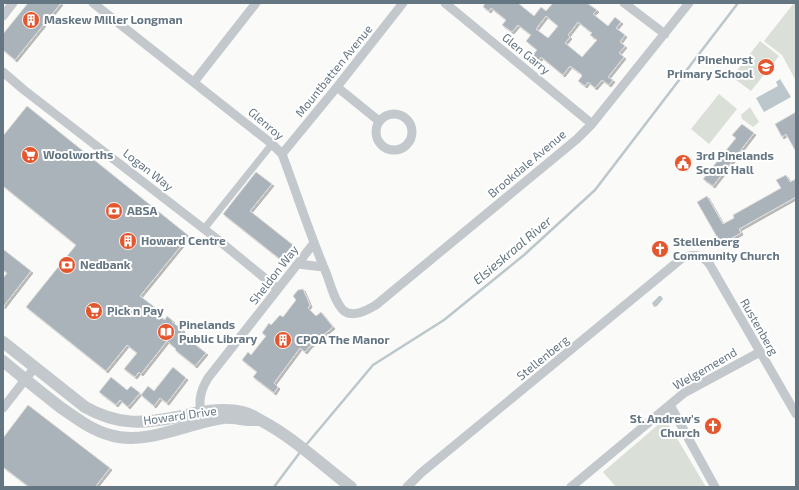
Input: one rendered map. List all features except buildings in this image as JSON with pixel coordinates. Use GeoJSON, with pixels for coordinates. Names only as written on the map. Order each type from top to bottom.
{"type":"FeatureCollection","features":[{"type":"Feature","properties":{"kind":"street"},"geometry":{"type":"LineString","coordinates":[[3,16],[13,3]]}},
{"type":"Feature","properties":{"kind":"street","name":"Glenroy"},"geometry":{"type":"LineString","coordinates":[[93,3],[272,144],[282,154],[314,243],[337,301],[345,311],[354,314]]}},
{"type":"Feature","properties":{"kind":"street"},"geometry":{"type":"LineString","coordinates":[[194,82],[256,3]]}},
{"type":"Feature","properties":{"kind":"street","name":"Mountbatten Avenue"},"geometry":{"type":"LineString","coordinates":[[282,154],[403,3]]}},
{"type":"Feature","properties":{"kind":"street","name":"Glen Garry"},"geometry":{"type":"LineString","coordinates":[[445,3],[592,124]]}},
{"type":"Feature","properties":{"kind":"street"},"geometry":{"type":"LineString","coordinates":[[624,3],[664,34]]}},
{"type":"Feature","properties":{"kind":"street","name":"Brookdale Avenue"},"geometry":{"type":"LineString","coordinates":[[354,314],[365,311],[376,305],[577,139],[592,124],[689,3]]}},
{"type":"Feature","properties":{"kind":"street","name":"Logan Way"},"geometry":{"type":"LineString","coordinates":[[3,72],[24,90],[218,239],[278,289]]}},
{"type":"Feature","properties":{"kind":"street"},"geometry":{"type":"LineString","coordinates":[[337,87],[379,120]]}},
{"type":"Feature","properties":{"kind":"street"},"geometry":{"type":"LineString","coordinates":[[391,113],[405,117],[410,121],[412,128],[412,136],[409,143],[405,147],[399,149],[393,150],[385,148],[380,144],[376,136],[376,127],[379,120],[391,113]]}},
{"type":"Feature","properties":{"kind":"street"},"geometry":{"type":"LineString","coordinates":[[204,229],[272,144]]}},
{"type":"Feature","properties":{"kind":"street","name":"Sheldon Way"},"geometry":{"type":"LineString","coordinates":[[201,418],[199,405],[200,395],[208,378],[314,243]]}},
{"type":"Feature","properties":{"kind":"street","name":"Rustenberg"},"geometry":{"type":"LineString","coordinates":[[698,255],[705,259],[710,265],[796,414]]}},
{"type":"Feature","properties":{"kind":"street","name":"Stellenberg"},"geometry":{"type":"LineString","coordinates":[[407,487],[421,473],[681,259],[688,256],[698,255]]}},
{"type":"Feature","properties":{"kind":"street"},"geometry":{"type":"LineString","coordinates":[[298,264],[323,267]]}},
{"type":"Feature","properties":{"kind":"street","name":"Howard Drive"},"geometry":{"type":"LineString","coordinates":[[3,342],[85,407],[99,415],[114,420],[129,422],[201,418]]}},
{"type":"Feature","properties":{"kind":"street","name":"Welgemeend"},"geometry":{"type":"LineString","coordinates":[[570,487],[684,393],[760,352]]}},
{"type":"Feature","properties":{"kind":"street","name":"Howard Drive"},"geometry":{"type":"LineString","coordinates":[[3,361],[25,380],[87,426],[111,436],[126,438],[145,437],[220,410],[251,414],[279,430],[351,487]]}},
{"type":"Feature","properties":{"kind":"street"},"geometry":{"type":"LineString","coordinates":[[3,408],[35,367]]}},
{"type":"Feature","properties":{"kind":"street"},"geometry":{"type":"LineString","coordinates":[[670,405],[715,487]]}},
{"type":"Feature","properties":{"kind":"shaded area"},"geometry":{"type":"Polygon","coordinates":[[[794,3],[796,3],[796,81],[782,55],[764,41],[794,3]]]}},
{"type":"Feature","properties":{"kind":"shaded area"},"geometry":{"type":"Polygon","coordinates":[[[760,41],[779,56],[751,91],[732,77],[760,41]]]}},
{"type":"Feature","properties":{"kind":"shaded area"},"geometry":{"type":"Polygon","coordinates":[[[780,79],[791,97],[764,112],[756,98],[778,86],[776,82],[780,79]]]}},
{"type":"Feature","properties":{"kind":"shaded area"},"geometry":{"type":"Polygon","coordinates":[[[719,94],[737,109],[709,144],[691,129],[719,94]]]}},
{"type":"Feature","properties":{"kind":"shaded area"},"geometry":{"type":"Polygon","coordinates":[[[750,107],[759,122],[753,127],[742,119],[741,115],[750,107]]]}},
{"type":"Feature","properties":{"kind":"shaded area"},"geometry":{"type":"Polygon","coordinates":[[[659,296],[663,299],[657,306],[654,307],[652,303],[659,296]]]}},
{"type":"Feature","properties":{"kind":"shaded area"},"geometry":{"type":"Polygon","coordinates":[[[659,424],[669,425],[706,487],[616,487],[603,472],[659,424]]]}},
{"type":"Feature","properties":{"kind":"waterway","name":"Elsieskraal River"},"geometry":{"type":"LineString","coordinates":[[306,445],[373,365],[444,320],[524,255],[595,190],[738,3]]}},
{"type":"Feature","properties":{"kind":"waterway","name":"Elsieskraal River"},"geometry":{"type":"LineString","coordinates":[[274,487],[301,451]]}},
{"type":"Feature","properties":{"kind":"place","name":"Maskew Miller Longman"},"geometry":{"type":"Point","coordinates":[31,20]}},
{"type":"Feature","properties":{"kind":"place","name":"Pinehurst Primary School"},"geometry":{"type":"Point","coordinates":[766,67]}},
{"type":"Feature","properties":{"kind":"place","name":"Woolworths"},"geometry":{"type":"Point","coordinates":[30,155]}},
{"type":"Feature","properties":{"kind":"place","name":"3rd Pinelands Scout Hall"},"geometry":{"type":"Point","coordinates":[683,163]}},
{"type":"Feature","properties":{"kind":"place","name":"ABSA"},"geometry":{"type":"Point","coordinates":[114,211]}},
{"type":"Feature","properties":{"kind":"place","name":"Howard Centre"},"geometry":{"type":"Point","coordinates":[128,241]}},
{"type":"Feature","properties":{"kind":"place","name":"Stellenberg Community Church"},"geometry":{"type":"Point","coordinates":[660,249]}},
{"type":"Feature","properties":{"kind":"place","name":"Nedbank"},"geometry":{"type":"Point","coordinates":[67,265]}},
{"type":"Feature","properties":{"kind":"place","name":"Pick n Pay"},"geometry":{"type":"Point","coordinates":[94,311]}},
{"type":"Feature","properties":{"kind":"place","name":"Pinelands Public Library"},"geometry":{"type":"Point","coordinates":[166,332]}},
{"type":"Feature","properties":{"kind":"place","name":"CPOA The Manor"},"geometry":{"type":"Point","coordinates":[283,340]}},
{"type":"Feature","properties":{"kind":"place","name":"St. Andrew's Church"},"geometry":{"type":"Point","coordinates":[713,426]}}]}
